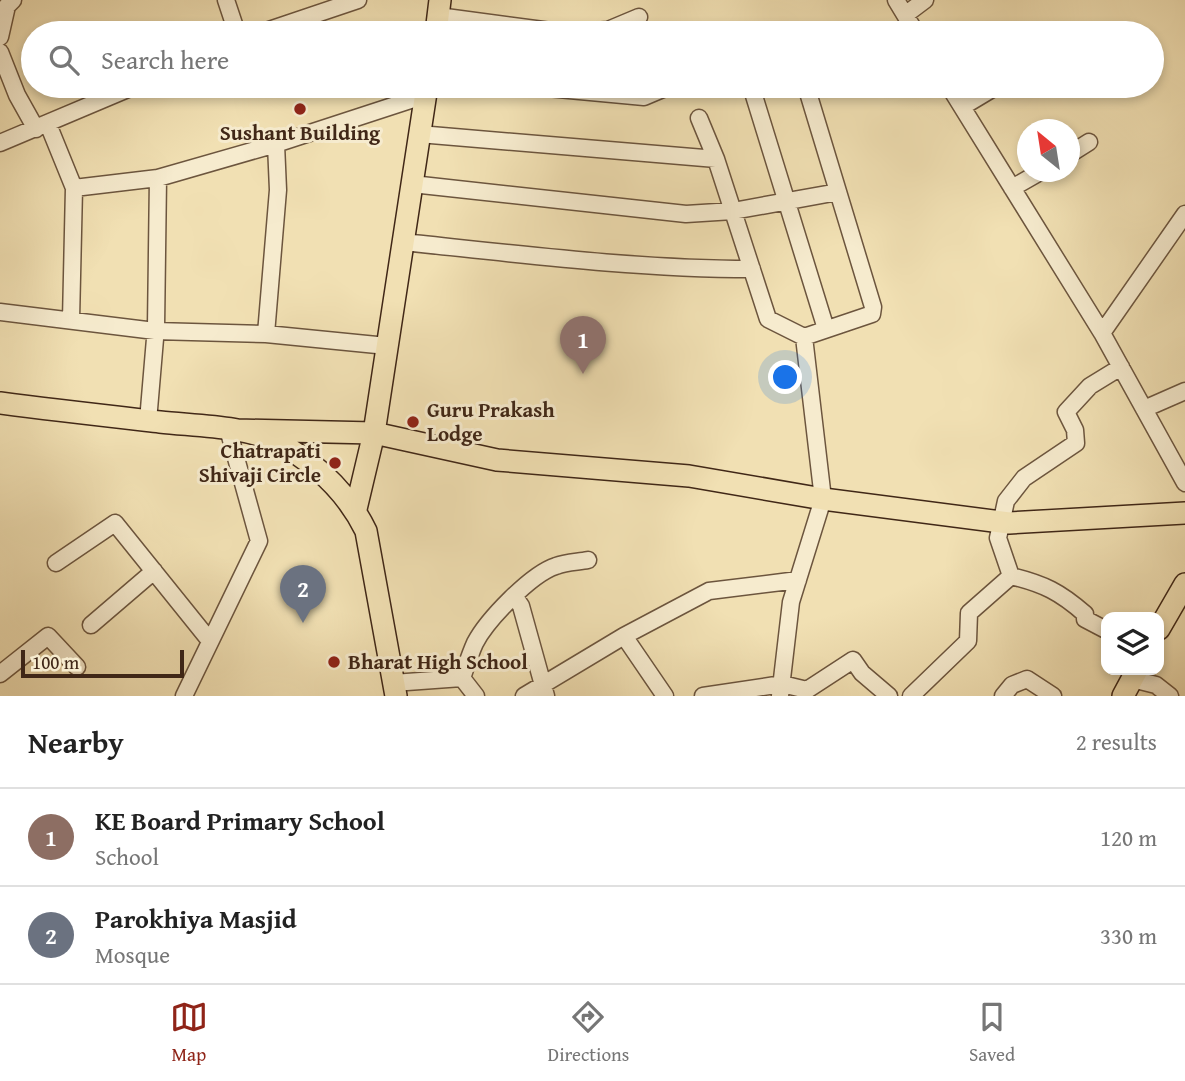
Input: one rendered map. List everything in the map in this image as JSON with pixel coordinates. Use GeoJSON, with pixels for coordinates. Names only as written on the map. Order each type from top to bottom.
{"type":"FeatureCollection","features":[{"type":"Feature","properties":{"kind":"main road"},"geometry":{"type":"LineString","coordinates":[[356,509],[374,433],[425,98]]}},
{"type":"Feature","properties":{"kind":"main road"},"geometry":{"type":"LineString","coordinates":[[0,403],[232,430],[374,433],[497,460],[689,476],[823,499],[1003,522],[1185,513]]}},
{"type":"Feature","properties":{"kind":"main road"},"geometry":{"type":"LineString","coordinates":[[232,430],[275,441],[335,483],[356,509],[366,531],[394,689]]}},
{"type":"Feature","properties":{"kind":"main road"},"geometry":{"type":"LineString","coordinates":[[1164,620],[1185,584]]}},
{"type":"Feature","properties":{"kind":"street"},"geometry":{"type":"LineString","coordinates":[[0,37],[7,6],[13,0]]}},
{"type":"Feature","properties":{"kind":"street"},"geometry":{"type":"LineString","coordinates":[[226,0],[233,21]]}},
{"type":"Feature","properties":{"kind":"street"},"geometry":{"type":"LineString","coordinates":[[296,21],[358,0]]}},
{"type":"Feature","properties":{"kind":"street"},"geometry":{"type":"LineString","coordinates":[[896,0],[909,21]]}},
{"type":"Feature","properties":{"kind":"street"},"geometry":{"type":"LineString","coordinates":[[905,15],[925,0]]}},
{"type":"Feature","properties":{"kind":"street"},"geometry":{"type":"LineString","coordinates":[[438,16],[476,21]]}},
{"type":"Feature","properties":{"kind":"street"},"geometry":{"type":"LineString","coordinates":[[629,21],[639,17]]}},
{"type":"Feature","properties":{"kind":"street"},"geometry":{"type":"LineString","coordinates":[[0,52],[17,95],[42,126],[74,188],[71,320]]}},
{"type":"Feature","properties":{"kind":"street"},"geometry":{"type":"LineString","coordinates":[[0,143],[107,98]]}},
{"type":"Feature","properties":{"kind":"street"},"geometry":{"type":"LineString","coordinates":[[74,188],[158,178],[276,144],[404,98]]}},
{"type":"Feature","properties":{"kind":"street"},"geometry":{"type":"LineString","coordinates":[[755,98],[826,329]]}},
{"type":"Feature","properties":{"kind":"street"},"geometry":{"type":"LineString","coordinates":[[699,118],[716,159],[768,319],[804,337],[872,314],[873,307],[810,98]]}},
{"type":"Feature","properties":{"kind":"street"},"geometry":{"type":"LineString","coordinates":[[956,98],[1102,333],[1185,483]]}},
{"type":"Feature","properties":{"kind":"street"},"geometry":{"type":"LineString","coordinates":[[962,107],[977,98]]}},
{"type":"Feature","properties":{"kind":"street"},"geometry":{"type":"LineString","coordinates":[[419,134],[716,159]]}},
{"type":"Feature","properties":{"kind":"street"},"geometry":{"type":"LineString","coordinates":[[1080,147],[1089,142]]}},
{"type":"Feature","properties":{"kind":"street"},"geometry":{"type":"LineString","coordinates":[[266,334],[278,190],[276,144]]}},
{"type":"Feature","properties":{"kind":"street"},"geometry":{"type":"LineString","coordinates":[[148,421],[155,331],[158,178]]}},
{"type":"Feature","properties":{"kind":"street"},"geometry":{"type":"LineString","coordinates":[[1012,188],[1022,182]]}},
{"type":"Feature","properties":{"kind":"street"},"geometry":{"type":"LineString","coordinates":[[412,184],[686,214],[733,211],[838,192]]}},
{"type":"Feature","properties":{"kind":"street"},"geometry":{"type":"LineString","coordinates":[[1102,333],[1185,214]]}},
{"type":"Feature","properties":{"kind":"street"},"geometry":{"type":"LineString","coordinates":[[403,242],[618,264],[691,269],[752,269]]}},
{"type":"Feature","properties":{"kind":"street"},"geometry":{"type":"LineString","coordinates":[[0,312],[155,331],[266,334],[387,346]]}},
{"type":"Feature","properties":{"kind":"street"},"geometry":{"type":"LineString","coordinates":[[781,690],[791,602],[823,499],[804,337]]}},
{"type":"Feature","properties":{"kind":"street"},"geometry":{"type":"LineString","coordinates":[[1011,576],[998,538],[1006,501],[1024,478],[1076,443],[1075,430],[1066,412],[1090,386],[1121,367]]}},
{"type":"Feature","properties":{"kind":"street"},"geometry":{"type":"LineString","coordinates":[[1144,409],[1185,391]]}},
{"type":"Feature","properties":{"kind":"street"},"geometry":{"type":"LineString","coordinates":[[184,696],[260,541],[232,430]]}},
{"type":"Feature","properties":{"kind":"street"},"geometry":{"type":"LineString","coordinates":[[56,563],[115,523],[210,641]]}},
{"type":"Feature","properties":{"kind":"street"},"geometry":{"type":"LineString","coordinates":[[462,678],[476,641],[505,603],[554,566],[588,561]]}},
{"type":"Feature","properties":{"kind":"street"},"geometry":{"type":"LineString","coordinates":[[91,625],[154,571]]}},
{"type":"Feature","properties":{"kind":"street"},"geometry":{"type":"LineString","coordinates":[[1011,576],[1032,581],[1063,594],[1085,614],[1085,619],[1101,627]]}},
{"type":"Feature","properties":{"kind":"street"},"geometry":{"type":"LineString","coordinates":[[911,696],[968,640],[969,613],[1011,576]]}},
{"type":"Feature","properties":{"kind":"street"},"geometry":{"type":"LineString","coordinates":[[524,696],[544,690],[624,636],[709,592],[798,580]]}},
{"type":"Feature","properties":{"kind":"street"},"geometry":{"type":"LineString","coordinates":[[515,597],[521,606],[544,690]]}},
{"type":"Feature","properties":{"kind":"street"},"geometry":{"type":"LineString","coordinates":[[0,674],[48,636],[77,667]]}},
{"type":"Feature","properties":{"kind":"street"},"geometry":{"type":"LineString","coordinates":[[624,636],[665,696]]}},
{"type":"Feature","properties":{"kind":"street"},"geometry":{"type":"LineString","coordinates":[[703,696],[807,690],[853,660],[862,673],[889,696]]}},
{"type":"Feature","properties":{"kind":"street"},"geometry":{"type":"LineString","coordinates":[[394,689],[462,678]]}},
{"type":"Feature","properties":{"kind":"street"},"geometry":{"type":"LineString","coordinates":[[462,678],[476,696]]}},
{"type":"Feature","properties":{"kind":"street"},"geometry":{"type":"LineString","coordinates":[[1003,696],[1012,685],[1027,679],[1053,696]]}},
{"type":"Feature","properties":{"kind":"street"},"geometry":{"type":"LineString","coordinates":[[1131,682],[1156,685],[1170,696]]}},
{"type":"Feature","properties":{"kind":"place","name":"Sushant Building"},"geometry":{"type":"Point","coordinates":[300,109]}},
{"type":"Feature","properties":{"kind":"place","name":"KE Board Primary School"},"geometry":{"type":"Point","coordinates":[583,374]}},
{"type":"Feature","properties":{"kind":"place","name":"Guru Prakash Lodge"},"geometry":{"type":"Point","coordinates":[413,422]}},
{"type":"Feature","properties":{"kind":"place","name":"Chatrapati Shivaji Circle"},"geometry":{"type":"Point","coordinates":[335,463]}},
{"type":"Feature","properties":{"kind":"place","name":"Parokhiya Masjid"},"geometry":{"type":"Point","coordinates":[303,623]}},
{"type":"Feature","properties":{"kind":"place","name":"Bharat High School"},"geometry":{"type":"Point","coordinates":[334,662]}}]}
